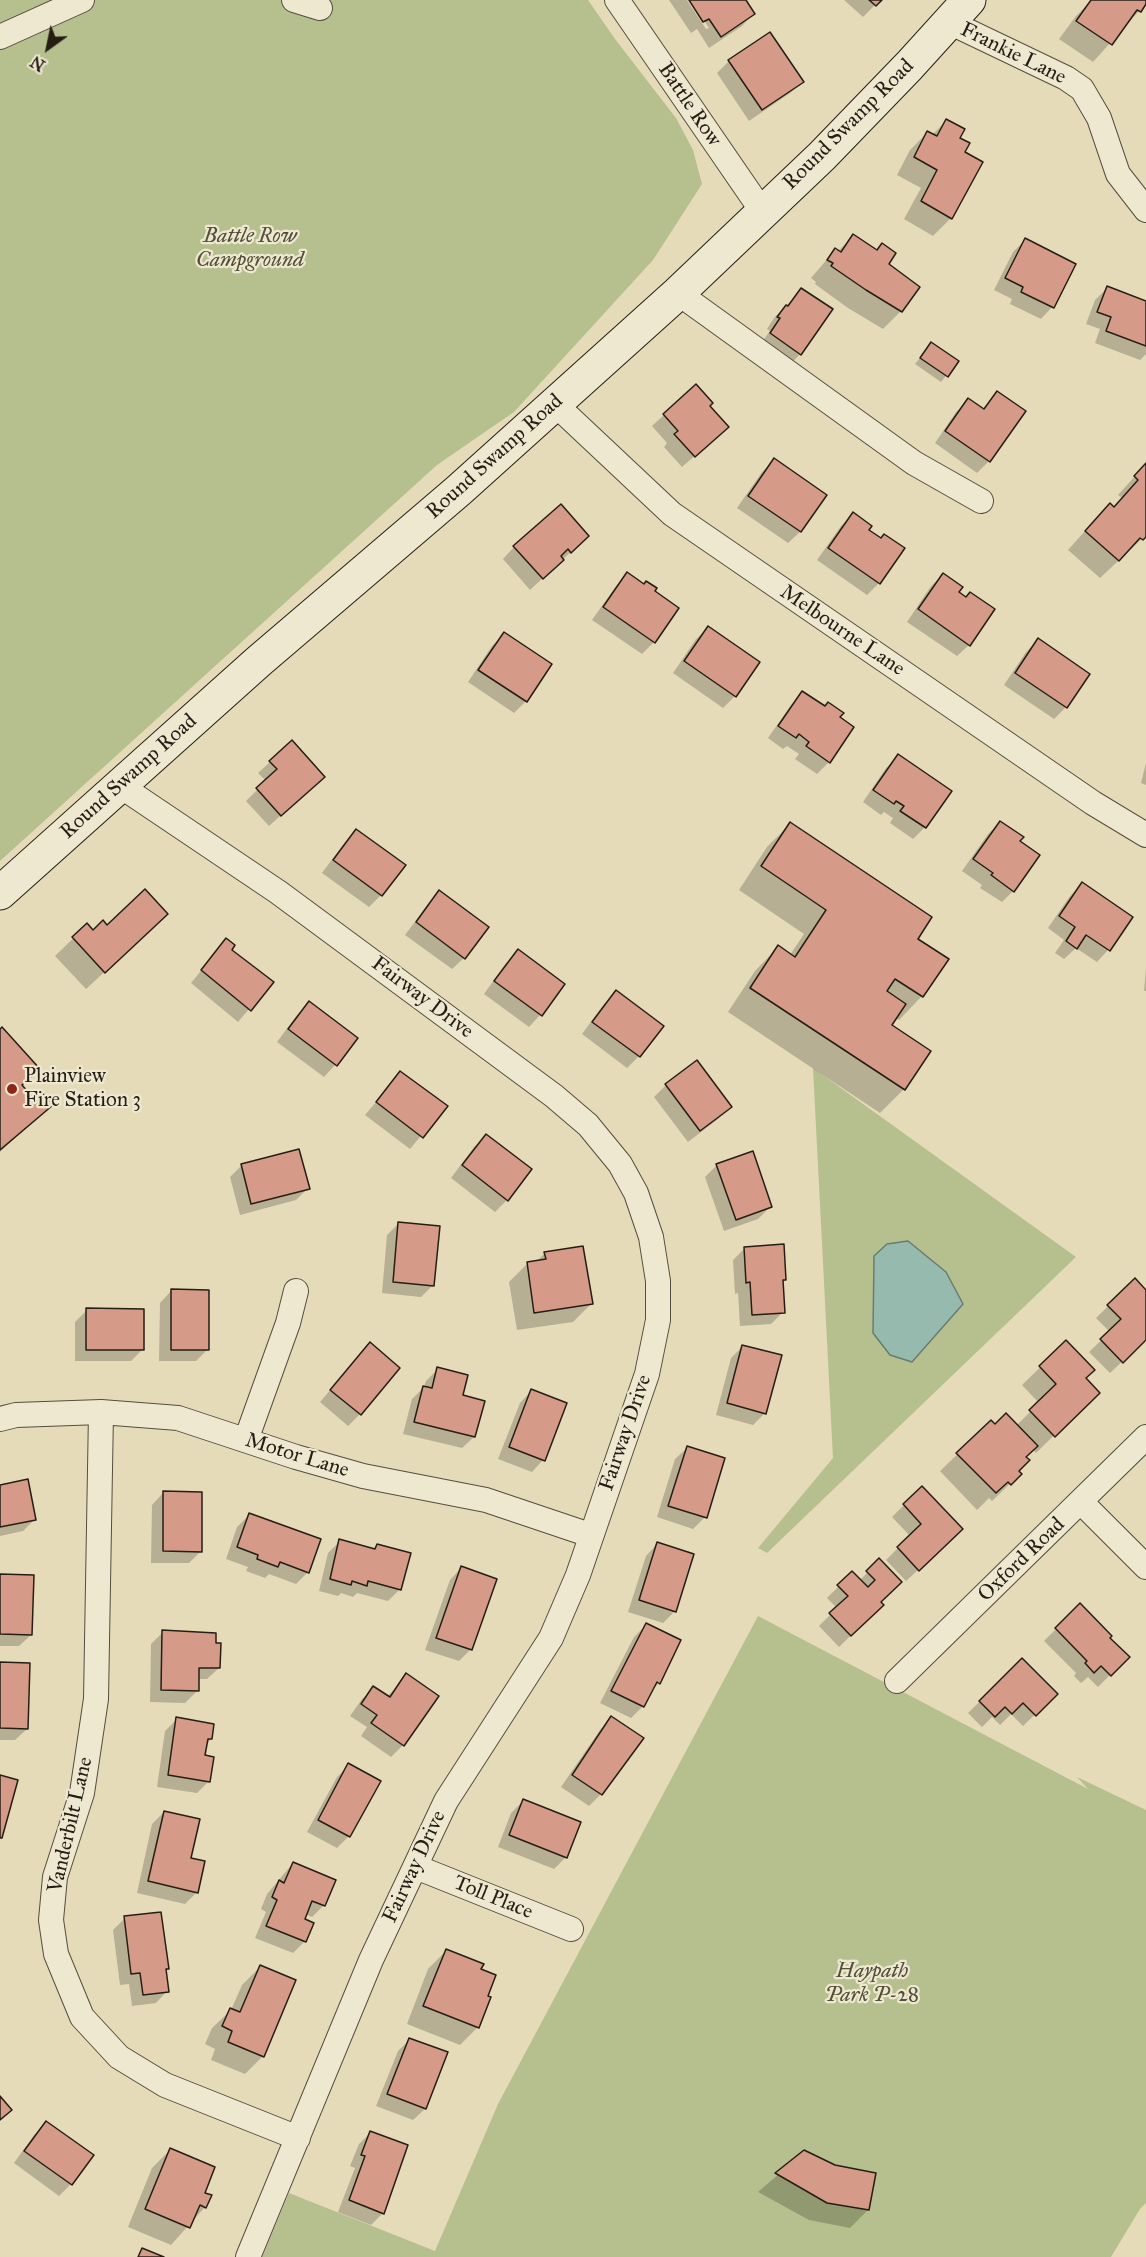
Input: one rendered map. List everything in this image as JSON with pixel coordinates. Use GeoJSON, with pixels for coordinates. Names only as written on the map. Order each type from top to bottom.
{"type":"FeatureCollection","features":[{"type":"Feature","properties":{"kind":"main road","name":"Round Swamp Road"},"geometry":{"type":"LineString","coordinates":[[0,893],[259,661],[458,491],[678,293],[822,156],[959,11]]}},
{"type":"Feature","properties":{"kind":"street"},"geometry":{"type":"LineString","coordinates":[[0,37],[82,0]]}},
{"type":"Feature","properties":{"kind":"street"},"geometry":{"type":"LineString","coordinates":[[294,0],[320,8]]}},
{"type":"Feature","properties":{"kind":"street","name":"Battle Row"},"geometry":{"type":"LineString","coordinates":[[617,0],[762,211]]}},
{"type":"Feature","properties":{"kind":"street","name":"Frankie Lane"},"geometry":{"type":"LineString","coordinates":[[959,11],[1082,89],[1099,118],[1118,174],[1146,210]]}},
{"type":"Feature","properties":{"kind":"street"},"geometry":{"type":"LineString","coordinates":[[678,293],[914,463],[981,501]]}},
{"type":"Feature","properties":{"kind":"street","name":"Melbourne Lane"},"geometry":{"type":"LineString","coordinates":[[555,404],[672,514],[1094,803],[1146,835]]}},
{"type":"Feature","properties":{"kind":"street","name":"Fairway Drive"},"geometry":{"type":"LineString","coordinates":[[119,786],[278,892],[555,1096],[588,1125],[620,1164],[636,1193],[651,1237],[658,1281],[658,1320],[647,1374],[578,1575],[551,1638],[446,1801],[371,1960],[248,2257]]}},
{"type":"Feature","properties":{"kind":"street"},"geometry":{"type":"LineString","coordinates":[[246,1440],[288,1323],[296,1291]]}},
{"type":"Feature","properties":{"kind":"street","name":"Motor Lane"},"geometry":{"type":"LineString","coordinates":[[0,1419],[16,1415],[101,1412],[178,1418],[296,1457],[363,1476],[486,1500],[590,1535]]}},
{"type":"Feature","properties":{"kind":"street","name":"Vanderbilt Lane"},"geometry":{"type":"LineString","coordinates":[[101,1412],[96,1699],[82,1793],[56,1877],[51,1920],[56,1953],[82,2017],[119,2057],[165,2085],[298,2139]]}},
{"type":"Feature","properties":{"kind":"street","name":"Oxford Road"},"geometry":{"type":"LineString","coordinates":[[897,1681],[1146,1437]]}},
{"type":"Feature","properties":{"kind":"street"},"geometry":{"type":"LineString","coordinates":[[1082,1502],[1146,1567]]}},
{"type":"Feature","properties":{"kind":"street","name":"Toll Place"},"geometry":{"type":"LineString","coordinates":[[416,1867],[571,1929]]}},
{"type":"Feature","properties":{"kind":"green space","name":"Battle Row Campground"},"geometry":{"type":"Polygon","coordinates":[[[0,0],[588,0],[676,118],[693,150],[702,184],[653,260],[514,412],[437,465],[0,861],[0,0]]]}},
{"type":"Feature","properties":{"kind":"green space"},"geometry":{"type":"Polygon","coordinates":[[[813,1068],[1076,1257],[767,1553],[758,1548],[833,1458],[813,1068]]]}},
{"type":"Feature","properties":{"kind":"green space","name":"Haypath Park P-28"},"geometry":{"type":"Polygon","coordinates":[[[758,1616],[1088,1789],[1077,1777],[1146,1810],[1146,2203],[1111,2257],[262,2257],[289,2193],[435,2251],[498,2104],[758,1616]]]}},
{"type":"Feature","properties":{"kind":"water"},"geometry":{"type":"Polygon","coordinates":[[[908,1241],[946,1272],[963,1304],[912,1362],[890,1355],[873,1333],[874,1256],[887,1244],[908,1241]]]}},
{"type":"Feature","properties":{"kind":"building"},"geometry":{"type":"Polygon","coordinates":[[[689,0],[746,0],[755,14],[721,37],[709,19],[703,22],[689,0]]]}},
{"type":"Feature","properties":{"kind":"building"},"geometry":{"type":"Polygon","coordinates":[[[869,0],[882,0],[876,6],[869,0]]]}},
{"type":"Feature","properties":{"kind":"building"},"geometry":{"type":"Polygon","coordinates":[[[1091,0],[1146,0],[1146,4],[1141,12],[1137,10],[1112,45],[1076,21],[1091,0]]]}},
{"type":"Feature","properties":{"kind":"building"},"geometry":{"type":"Polygon","coordinates":[[[770,32],[804,82],[762,110],[728,60],[770,32]]]}},
{"type":"Feature","properties":{"kind":"building"},"geometry":{"type":"Polygon","coordinates":[[[946,119],[965,129],[960,138],[970,143],[965,152],[983,162],[952,219],[921,201],[937,170],[914,157],[927,131],[937,136],[946,119]]]}},
{"type":"Feature","properties":{"kind":"building"},"geometry":{"type":"Polygon","coordinates":[[[853,234],[877,250],[882,243],[896,253],[889,264],[920,287],[902,312],[831,266],[833,263],[827,260],[835,248],[841,252],[853,234]]]}},
{"type":"Feature","properties":{"kind":"building"},"geometry":{"type":"Polygon","coordinates":[[[1025,238],[1076,264],[1054,308],[1021,292],[1023,287],[1005,278],[1025,238]]]}},
{"type":"Feature","properties":{"kind":"building"},"geometry":{"type":"Polygon","coordinates":[[[1107,286],[1146,301],[1146,346],[1106,331],[1111,317],[1097,312],[1107,286]]]}},
{"type":"Feature","properties":{"kind":"building"},"geometry":{"type":"Polygon","coordinates":[[[801,288],[833,309],[801,355],[770,333],[780,318],[777,317],[801,288]]]}},
{"type":"Feature","properties":{"kind":"building"},"geometry":{"type":"Polygon","coordinates":[[[931,342],[959,361],[948,377],[920,358],[931,342]]]}},
{"type":"Feature","properties":{"kind":"building"},"geometry":{"type":"Polygon","coordinates":[[[696,384],[713,403],[710,406],[729,427],[695,457],[674,434],[678,431],[663,414],[696,384]]]}},
{"type":"Feature","properties":{"kind":"building"},"geometry":{"type":"Polygon","coordinates":[[[997,391],[1026,411],[990,462],[945,431],[968,398],[984,409],[997,391]]]}},
{"type":"Feature","properties":{"kind":"building"},"geometry":{"type":"Polygon","coordinates":[[[774,458],[827,495],[801,532],[748,496],[774,458]]]}},
{"type":"Feature","properties":{"kind":"building"},"geometry":{"type":"Polygon","coordinates":[[[1146,463],[1146,537],[1143,540],[1140,538],[1119,561],[1085,531],[1110,503],[1114,507],[1138,480],[1134,476],[1146,463]]]}},
{"type":"Feature","properties":{"kind":"building"},"geometry":{"type":"Polygon","coordinates":[[[561,504],[589,536],[571,553],[568,549],[561,556],[564,560],[543,579],[513,546],[561,504]]]}},
{"type":"Feature","properties":{"kind":"building"},"geometry":{"type":"Polygon","coordinates":[[[853,512],[872,526],[869,530],[881,538],[884,534],[905,548],[880,584],[828,548],[853,512]]]}},
{"type":"Feature","properties":{"kind":"building"},"geometry":{"type":"Polygon","coordinates":[[[627,572],[644,584],[646,581],[657,588],[655,591],[679,608],[655,643],[603,607],[627,572]]]}},
{"type":"Feature","properties":{"kind":"building"},"geometry":{"type":"Polygon","coordinates":[[[943,573],[963,587],[959,592],[966,597],[970,592],[995,609],[970,646],[918,609],[943,573]]]}},
{"type":"Feature","properties":{"kind":"building"},"geometry":{"type":"Polygon","coordinates":[[[708,626],[760,662],[736,697],[684,661],[708,626]]]}},
{"type":"Feature","properties":{"kind":"building"},"geometry":{"type":"Polygon","coordinates":[[[504,632],[552,664],[527,702],[478,670],[504,632]]]}},
{"type":"Feature","properties":{"kind":"building"},"geometry":{"type":"Polygon","coordinates":[[[1038,638],[1090,674],[1067,708],[1015,673],[1038,638]]]}},
{"type":"Feature","properties":{"kind":"building"},"geometry":{"type":"Polygon","coordinates":[[[802,691],[825,706],[828,702],[844,713],[840,717],[854,727],[830,763],[806,746],[809,742],[799,734],[796,738],[778,726],[802,691]]]}},
{"type":"Feature","properties":{"kind":"building"},"geometry":{"type":"Polygon","coordinates":[[[292,740],[325,777],[281,816],[256,788],[277,769],[269,761],[292,740]]]}},
{"type":"Feature","properties":{"kind":"building"},"geometry":{"type":"Polygon","coordinates":[[[898,754],[952,791],[926,828],[900,811],[904,806],[896,801],[894,804],[873,790],[898,754]]]}},
{"type":"Feature","properties":{"kind":"building"},"geometry":{"type":"Polygon","coordinates":[[[1000,821],[1024,837],[1020,841],[1040,855],[1014,892],[973,859],[1000,821]]]}},
{"type":"Feature","properties":{"kind":"building"},"geometry":{"type":"Polygon","coordinates":[[[790,822],[932,917],[918,939],[949,959],[923,997],[895,979],[887,991],[906,1004],[892,1025],[931,1051],[905,1090],[750,988],[778,945],[795,957],[826,910],[761,866],[790,822]]]}},
{"type":"Feature","properties":{"kind":"building"},"geometry":{"type":"Polygon","coordinates":[[[356,829],[406,865],[382,896],[333,860],[356,829]]]}},
{"type":"Feature","properties":{"kind":"building"},"geometry":{"type":"Polygon","coordinates":[[[1082,882],[1133,917],[1110,951],[1086,935],[1077,949],[1066,941],[1075,927],[1059,916],[1082,882]]]}},
{"type":"Feature","properties":{"kind":"building"},"geometry":{"type":"Polygon","coordinates":[[[145,889],[168,914],[105,973],[72,937],[87,923],[93,930],[103,920],[107,925],[145,889]]]}},
{"type":"Feature","properties":{"kind":"building"},"geometry":{"type":"Polygon","coordinates":[[[439,890],[489,927],[465,959],[416,922],[439,890]]]}},
{"type":"Feature","properties":{"kind":"building"},"geometry":{"type":"Polygon","coordinates":[[[226,938],[235,945],[232,950],[274,982],[251,1011],[201,970],[226,938]]]}},
{"type":"Feature","properties":{"kind":"building"},"geometry":{"type":"Polygon","coordinates":[[[518,949],[565,984],[542,1016],[494,981],[518,949]]]}},
{"type":"Feature","properties":{"kind":"building"},"geometry":{"type":"Polygon","coordinates":[[[616,990],[664,1026],[640,1057],[592,1022],[616,990]]]}},
{"type":"Feature","properties":{"kind":"building"},"geometry":{"type":"Polygon","coordinates":[[[309,1001],[358,1038],[337,1066],[288,1029],[309,1001]]]}},
{"type":"Feature","properties":{"kind":"building","name":"Plainview Fire Station 3"},"geometry":{"type":"Polygon","coordinates":[[[2,1027],[40,1069],[22,1085],[34,1099],[41,1092],[53,1105],[0,1150],[0,1029],[2,1027]]]}},
{"type":"Feature","properties":{"kind":"building"},"geometry":{"type":"Polygon","coordinates":[[[697,1060],[732,1107],[700,1131],[665,1084],[697,1060]]]}},
{"type":"Feature","properties":{"kind":"building"},"geometry":{"type":"Polygon","coordinates":[[[400,1071],[448,1106],[423,1138],[376,1102],[400,1071]]]}},
{"type":"Feature","properties":{"kind":"building"},"geometry":{"type":"Polygon","coordinates":[[[486,1134],[532,1169],[508,1201],[462,1165],[486,1134]]]}},
{"type":"Feature","properties":{"kind":"building"},"geometry":{"type":"Polygon","coordinates":[[[299,1149],[310,1189],[251,1204],[241,1164],[299,1149]]]}},
{"type":"Feature","properties":{"kind":"building"},"geometry":{"type":"Polygon","coordinates":[[[753,1151],[772,1207],[736,1220],[716,1164],[753,1151]]]}},
{"type":"Feature","properties":{"kind":"building"},"geometry":{"type":"Polygon","coordinates":[[[398,1222],[440,1226],[434,1286],[393,1282],[398,1222]]]}},
{"type":"Feature","properties":{"kind":"building"},"geometry":{"type":"Polygon","coordinates":[[[784,1244],[785,1313],[752,1315],[750,1282],[746,1283],[744,1247],[784,1244]]]}},
{"type":"Feature","properties":{"kind":"building"},"geometry":{"type":"Polygon","coordinates":[[[583,1246],[593,1304],[534,1313],[527,1262],[546,1259],[544,1252],[583,1246]]]}},
{"type":"Feature","properties":{"kind":"building"},"geometry":{"type":"Polygon","coordinates":[[[1135,1278],[1146,1290],[1146,1340],[1123,1363],[1100,1339],[1121,1319],[1107,1305],[1135,1278]]]}},
{"type":"Feature","properties":{"kind":"building"},"geometry":{"type":"Polygon","coordinates":[[[171,1289],[209,1290],[209,1350],[171,1350],[171,1289]]]}},
{"type":"Feature","properties":{"kind":"building"},"geometry":{"type":"Polygon","coordinates":[[[86,1308],[144,1309],[144,1350],[86,1350],[86,1308]]]}},
{"type":"Feature","properties":{"kind":"building"},"geometry":{"type":"Polygon","coordinates":[[[1066,1340],[1095,1370],[1086,1378],[1100,1393],[1055,1437],[1029,1410],[1056,1384],[1039,1366],[1066,1340]]]}},
{"type":"Feature","properties":{"kind":"building"},"geometry":{"type":"Polygon","coordinates":[[[370,1342],[400,1368],[361,1415],[330,1390],[370,1342]]]}},
{"type":"Feature","properties":{"kind":"building"},"geometry":{"type":"Polygon","coordinates":[[[742,1345],[782,1355],[766,1414],[727,1403],[742,1345]]]}},
{"type":"Feature","properties":{"kind":"building"},"geometry":{"type":"Polygon","coordinates":[[[437,1367],[468,1375],[463,1395],[485,1401],[475,1437],[414,1422],[423,1386],[432,1388],[437,1367]]]}},
{"type":"Feature","properties":{"kind":"building"},"geometry":{"type":"Polygon","coordinates":[[[531,1389],[567,1403],[545,1461],[509,1447],[531,1389]]]}},
{"type":"Feature","properties":{"kind":"building"},"geometry":{"type":"Polygon","coordinates":[[[1006,1413],[1038,1446],[1026,1457],[1030,1460],[1019,1471],[1022,1474],[1011,1485],[1008,1482],[996,1493],[956,1453],[991,1420],[995,1424],[1006,1413]]]}},
{"type":"Feature","properties":{"kind":"building"},"geometry":{"type":"Polygon","coordinates":[[[687,1446],[725,1458],[707,1518],[668,1506],[687,1446]]]}},
{"type":"Feature","properties":{"kind":"building"},"geometry":{"type":"Polygon","coordinates":[[[28,1479],[36,1520],[0,1527],[0,1485],[28,1479]]]}},
{"type":"Feature","properties":{"kind":"building"},"geometry":{"type":"Polygon","coordinates":[[[922,1486],[963,1529],[919,1571],[897,1547],[921,1524],[903,1504],[922,1486]]]}},
{"type":"Feature","properties":{"kind":"building"},"geometry":{"type":"Polygon","coordinates":[[[163,1491],[202,1492],[202,1552],[163,1551],[163,1491]]]}},
{"type":"Feature","properties":{"kind":"building"},"geometry":{"type":"Polygon","coordinates":[[[249,1513],[321,1539],[309,1573],[280,1562],[278,1567],[257,1559],[258,1555],[237,1547],[249,1513]]]}},
{"type":"Feature","properties":{"kind":"building"},"geometry":{"type":"Polygon","coordinates":[[[339,1539],[375,1549],[377,1544],[411,1553],[401,1590],[368,1581],[367,1586],[352,1581],[351,1585],[330,1579],[339,1539]]]}},
{"type":"Feature","properties":{"kind":"building"},"geometry":{"type":"Polygon","coordinates":[[[657,1542],[694,1554],[676,1612],[639,1600],[657,1542]]]}},
{"type":"Feature","properties":{"kind":"building"},"geometry":{"type":"Polygon","coordinates":[[[879,1558],[902,1582],[881,1602],[884,1605],[851,1636],[829,1613],[848,1596],[837,1585],[852,1571],[868,1587],[875,1580],[866,1571],[879,1558]]]}},
{"type":"Feature","properties":{"kind":"building"},"geometry":{"type":"Polygon","coordinates":[[[461,1566],[497,1579],[472,1650],[436,1638],[461,1566]]]}},
{"type":"Feature","properties":{"kind":"building"},"geometry":{"type":"Polygon","coordinates":[[[0,1574],[34,1575],[32,1635],[0,1634],[0,1574]]]}},
{"type":"Feature","properties":{"kind":"building"},"geometry":{"type":"Polygon","coordinates":[[[1080,1603],[1130,1657],[1111,1676],[1101,1666],[1094,1673],[1085,1663],[1087,1661],[1055,1628],[1080,1603]]]}},
{"type":"Feature","properties":{"kind":"building"},"geometry":{"type":"Polygon","coordinates":[[[646,1623],[681,1640],[660,1684],[657,1682],[644,1707],[611,1691],[646,1623]]]}},
{"type":"Feature","properties":{"kind":"building"},"geometry":{"type":"Polygon","coordinates":[[[162,1630],[216,1633],[216,1643],[221,1643],[220,1668],[199,1668],[199,1691],[161,1690],[162,1630]]]}},
{"type":"Feature","properties":{"kind":"building"},"geometry":{"type":"Polygon","coordinates":[[[1022,1658],[1058,1694],[1036,1716],[1023,1703],[1012,1714],[1005,1707],[995,1717],[979,1701],[1022,1658]]]}},
{"type":"Feature","properties":{"kind":"building"},"geometry":{"type":"Polygon","coordinates":[[[0,1662],[30,1663],[28,1729],[0,1728],[0,1662]]]}},
{"type":"Feature","properties":{"kind":"building"},"geometry":{"type":"Polygon","coordinates":[[[406,1673],[439,1696],[404,1746],[371,1723],[377,1715],[361,1704],[373,1686],[390,1697],[406,1673]]]}},
{"type":"Feature","properties":{"kind":"building"},"geometry":{"type":"Polygon","coordinates":[[[611,1716],[644,1738],[602,1795],[572,1775],[611,1716]]]}},
{"type":"Feature","properties":{"kind":"building"},"geometry":{"type":"Polygon","coordinates":[[[176,1717],[214,1724],[212,1739],[208,1739],[205,1755],[214,1757],[210,1782],[168,1775],[176,1717]]]}},
{"type":"Feature","properties":{"kind":"building"},"geometry":{"type":"Polygon","coordinates":[[[348,1763],[381,1781],[350,1837],[318,1820],[348,1763]]]}},
{"type":"Feature","properties":{"kind":"building"},"geometry":{"type":"Polygon","coordinates":[[[0,1775],[18,1780],[2,1838],[0,1838],[0,1775]]]}},
{"type":"Feature","properties":{"kind":"building"},"geometry":{"type":"Polygon","coordinates":[[[523,1799],[581,1822],[567,1858],[509,1835],[523,1799]]]}},
{"type":"Feature","properties":{"kind":"building"},"geometry":{"type":"Polygon","coordinates":[[[164,1811],[200,1819],[191,1858],[205,1861],[198,1893],[148,1881],[164,1811]]]}},
{"type":"Feature","properties":{"kind":"building"},"geometry":{"type":"Polygon","coordinates":[[[293,1862],[336,1880],[325,1906],[312,1901],[305,1919],[314,1923],[306,1942],[266,1926],[277,1900],[272,1897],[279,1880],[284,1883],[293,1862]]]}},
{"type":"Feature","properties":{"kind":"building"},"geometry":{"type":"Polygon","coordinates":[[[161,1912],[169,1969],[166,1969],[169,1992],[143,1995],[140,1973],[131,1974],[124,1916],[161,1912]]]}},
{"type":"Feature","properties":{"kind":"building"},"geometry":{"type":"Polygon","coordinates":[[[446,1949],[484,1964],[481,1969],[496,1975],[488,1996],[491,1997],[479,2028],[423,2006],[446,1949]]]}},
{"type":"Feature","properties":{"kind":"building"},"geometry":{"type":"Polygon","coordinates":[[[260,1965],[296,1980],[264,2057],[228,2042],[232,2031],[222,2026],[230,2008],[240,2012],[260,1965]]]}},
{"type":"Feature","properties":{"kind":"building"},"geometry":{"type":"Polygon","coordinates":[[[409,2038],[448,2052],[426,2109],[387,2094],[409,2038]]]}},
{"type":"Feature","properties":{"kind":"building"},"geometry":{"type":"Polygon","coordinates":[[[0,2096],[12,2110],[0,2120],[0,2096]]]}},
{"type":"Feature","properties":{"kind":"building"},"geometry":{"type":"Polygon","coordinates":[[[46,2121],[94,2155],[72,2185],[24,2151],[46,2121]]]}},
{"type":"Feature","properties":{"kind":"building"},"geometry":{"type":"Polygon","coordinates":[[[370,2131],[408,2145],[384,2214],[349,2200],[365,2156],[361,2155],[370,2131]]]}},
{"type":"Feature","properties":{"kind":"building"},"geometry":{"type":"Polygon","coordinates":[[[170,2148],[215,2167],[205,2193],[212,2195],[206,2208],[200,2205],[190,2228],[145,2209],[170,2148]]]}},
{"type":"Feature","properties":{"kind":"building"},"geometry":{"type":"Polygon","coordinates":[[[804,2150],[835,2165],[876,2173],[869,2210],[827,2203],[775,2173],[804,2150]]]}},
{"type":"Feature","properties":{"kind":"building"},"geometry":{"type":"Polygon","coordinates":[[[142,2248],[164,2257],[138,2257],[142,2248]]]}},
{"type":"Feature","properties":{"kind":"place","name":"Plainview Fire Station 3"},"geometry":{"type":"Point","coordinates":[12,1089]}}]}
